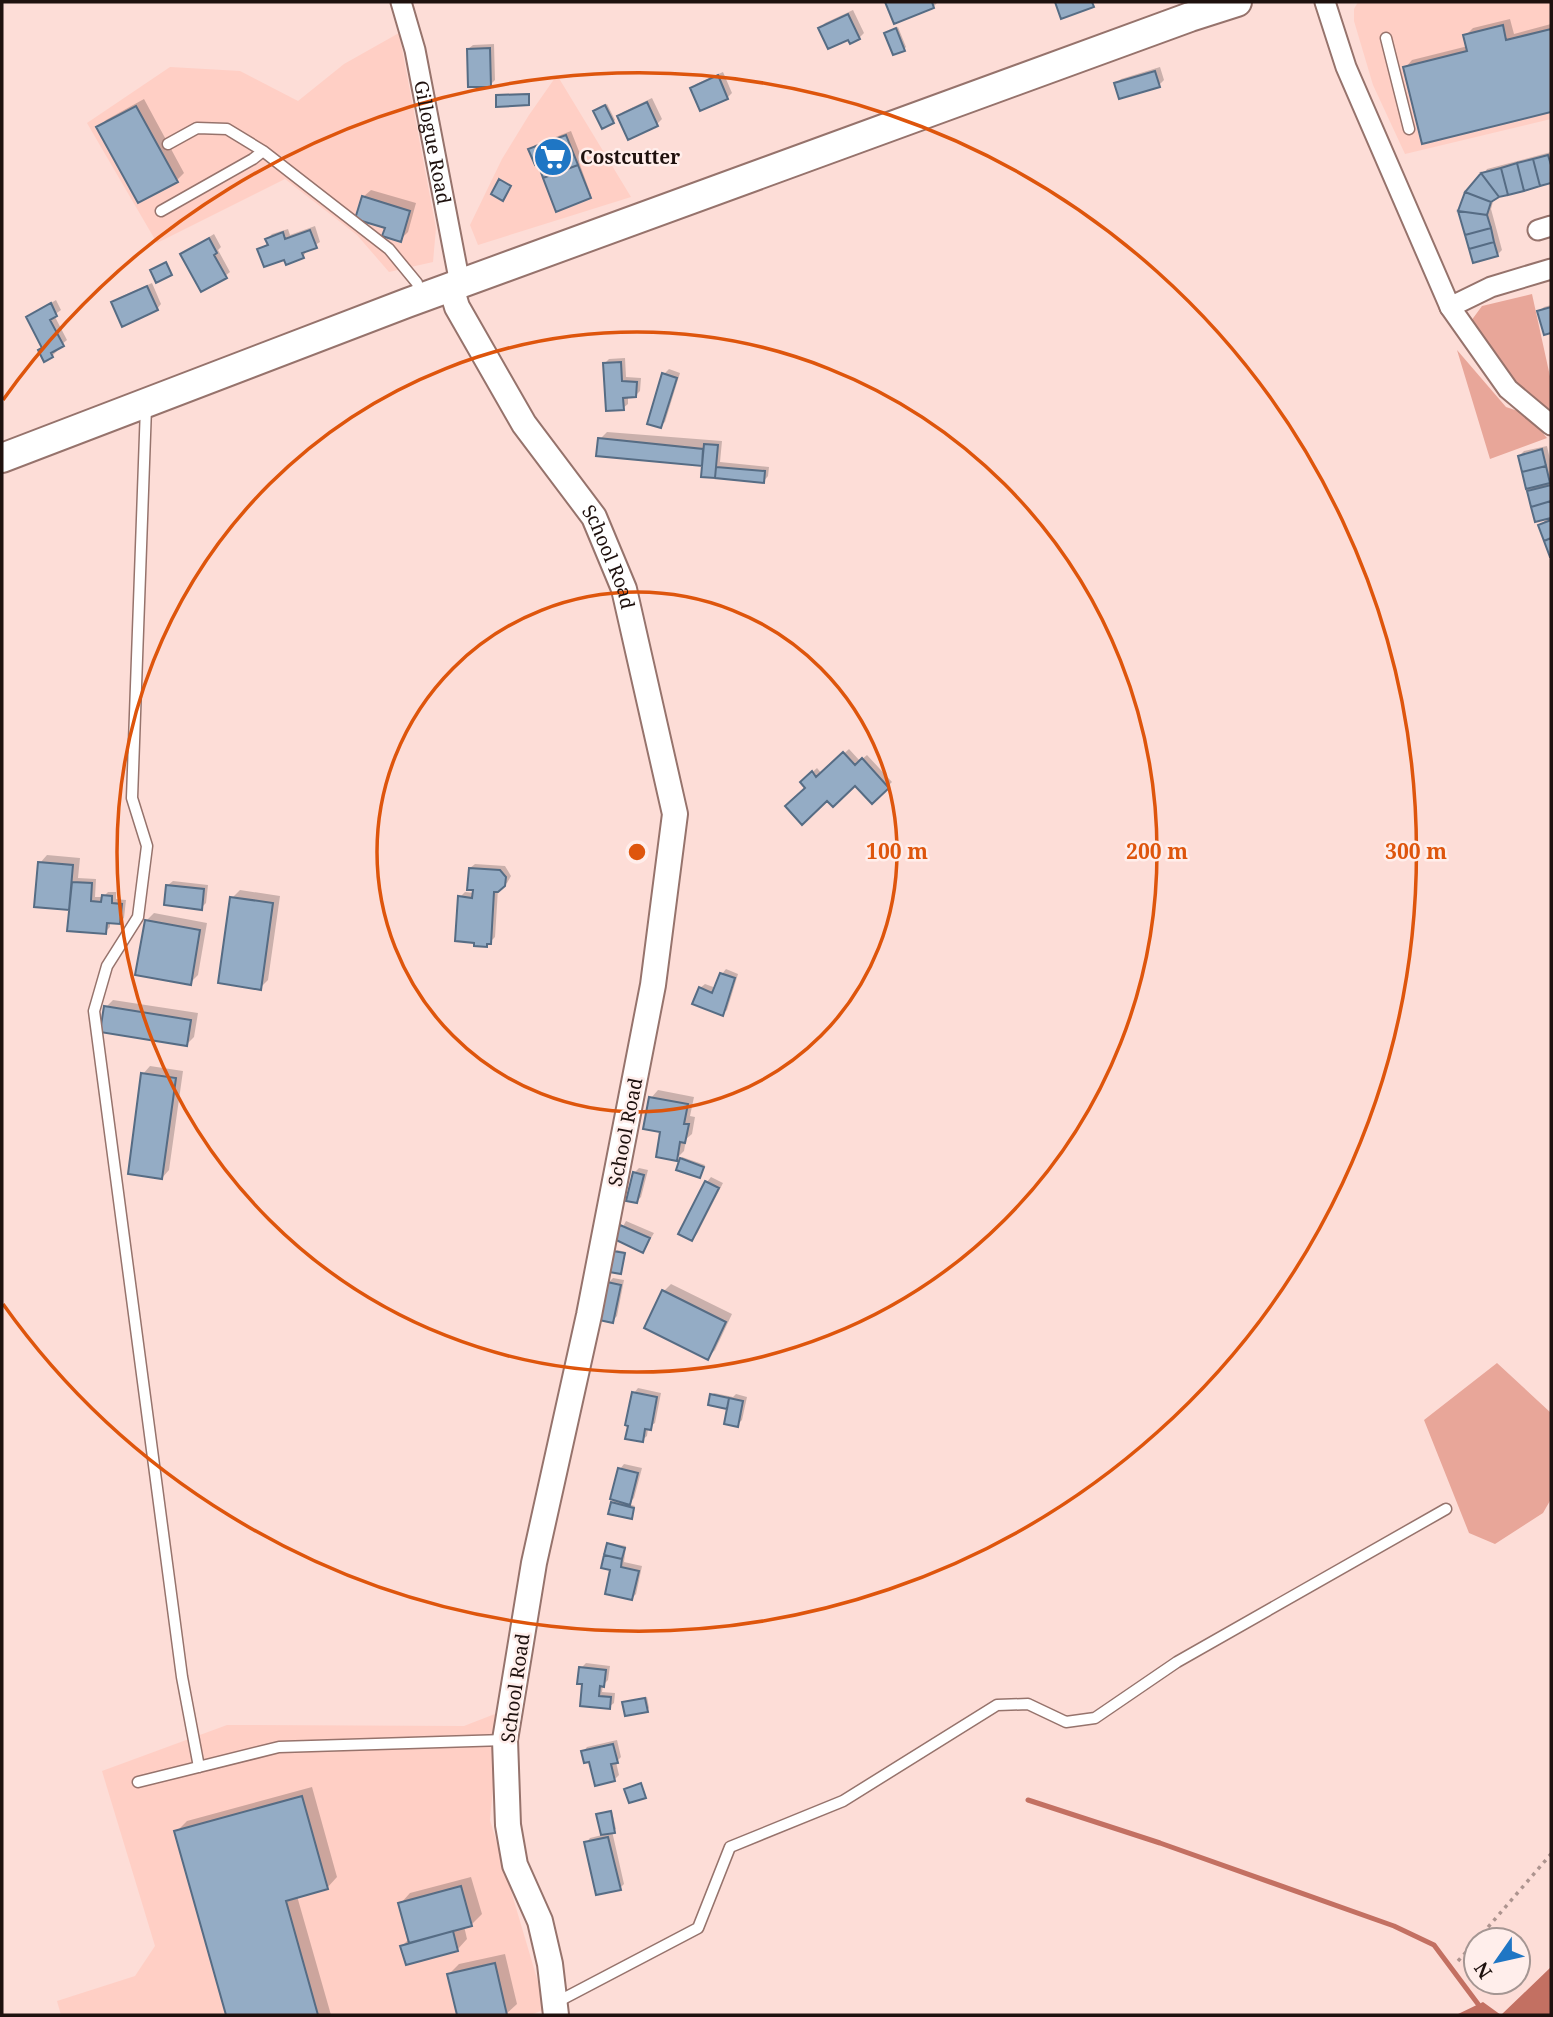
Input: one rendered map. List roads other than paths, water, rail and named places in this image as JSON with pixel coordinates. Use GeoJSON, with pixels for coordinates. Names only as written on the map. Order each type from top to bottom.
{"type":"FeatureCollection","features":[{"type":"Feature","properties":{"kind":"main road"},"geometry":{"type":"LineString","coordinates":[[2,458],[455,286],[1237,2]]}},
{"type":"Feature","properties":{"kind":"street","name":"Gillogue Road"},"geometry":{"type":"LineString","coordinates":[[401,2],[415,50],[455,286]]}},
{"type":"Feature","properties":{"kind":"street"},"geometry":{"type":"LineString","coordinates":[[1325,2],[1346,68],[1450,307],[1507,389],[1551,425]]}},
{"type":"Feature","properties":{"kind":"street"},"geometry":{"type":"LineString","coordinates":[[1450,307],[1491,287],[1551,269]]}},
{"type":"Feature","properties":{"kind":"street","name":"School Road"},"geometry":{"type":"LineString","coordinates":[[455,286],[457,307],[524,424],[594,517],[624,589],[675,814],[653,985],[586,1329],[534,1563],[505,1740],[508,1825],[515,1865],[540,1922],[550,1964],[555,2009]]}},
{"type":"Feature","properties":{"kind":"lane"},"geometry":{"type":"LineString","coordinates":[[1386,38],[1409,129]]}},
{"type":"Feature","properties":{"kind":"lane"},"geometry":{"type":"LineString","coordinates":[[168,144],[197,128],[227,128],[263,151],[389,249],[417,283],[420,299]]}},
{"type":"Feature","properties":{"kind":"lane"},"geometry":{"type":"LineString","coordinates":[[161,211],[263,151]]}},
{"type":"Feature","properties":{"kind":"lane"},"geometry":{"type":"LineString","coordinates":[[146,403],[132,798],[147,846],[138,917],[107,967],[94,1011],[182,1677],[199,1767]]}},
{"type":"Feature","properties":{"kind":"lane"},"geometry":{"type":"LineString","coordinates":[[555,2009],[698,1928],[730,1847],[843,1801],[997,1705],[1028,1704],[1066,1722],[1095,1718],[1177,1662],[1446,1509]]}},
{"type":"Feature","properties":{"kind":"lane"},"geometry":{"type":"LineString","coordinates":[[138,1782],[279,1747],[505,1740]]}},
{"type":"Feature","properties":{"kind":"waterway"},"geometry":{"type":"LineString","coordinates":[[1028,1800],[1160,1843],[1394,1926],[1434,1945],[1478,2004]]}},
{"type":"Feature","properties":{"kind":"place","name":"Costcutter"},"geometry":{"type":"Point","coordinates":[553,157]}}]}
